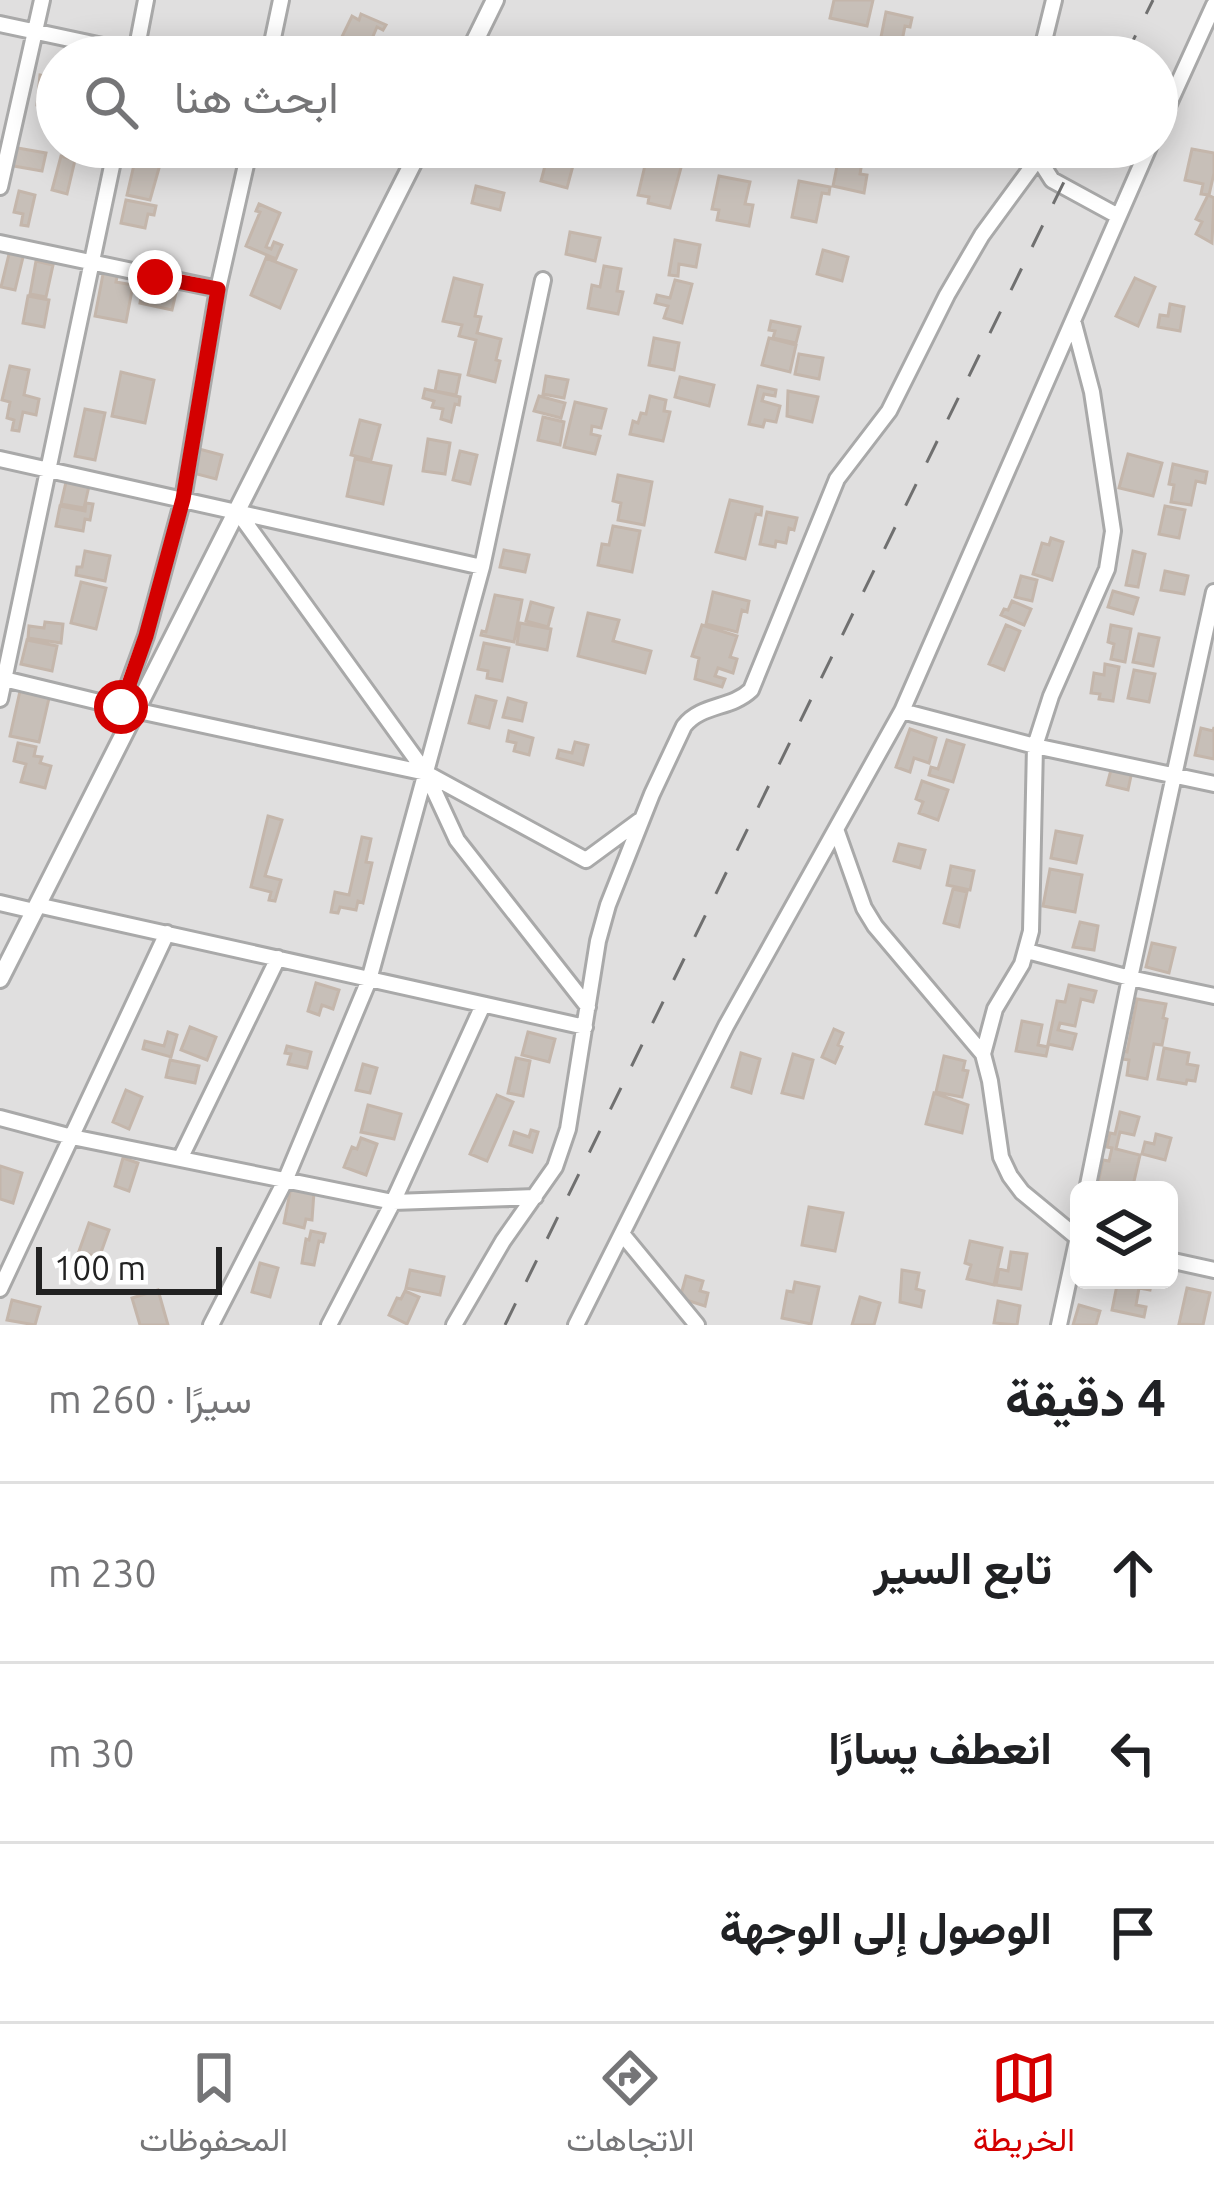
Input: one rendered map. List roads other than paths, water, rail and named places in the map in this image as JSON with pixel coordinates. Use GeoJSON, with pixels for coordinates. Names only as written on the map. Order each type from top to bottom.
{"type":"FeatureCollection","features":[{"type":"Feature","properties":{"kind":"street"},"geometry":{"type":"LineString","coordinates":[[0,187],[42,0]]}},
{"type":"Feature","properties":{"kind":"street"},"geometry":{"type":"LineString","coordinates":[[139,36],[146,0]]}},
{"type":"Feature","properties":{"kind":"street"},"geometry":{"type":"LineString","coordinates":[[273,36],[281,0]]}},
{"type":"Feature","properties":{"kind":"street"},"geometry":{"type":"LineString","coordinates":[[477,36],[495,0]]}},
{"type":"Feature","properties":{"kind":"street"},"geometry":{"type":"LineString","coordinates":[[1045,36],[1054,0]]}},
{"type":"Feature","properties":{"kind":"street"},"geometry":{"type":"LineString","coordinates":[[1178,84],[1214,5]]}},
{"type":"Feature","properties":{"kind":"street"},"geometry":{"type":"LineString","coordinates":[[0,24],[52,36]]}},
{"type":"Feature","properties":{"kind":"street"},"geometry":{"type":"LineString","coordinates":[[0,699],[112,168]]}},
{"type":"Feature","properties":{"kind":"street"},"geometry":{"type":"LineString","coordinates":[[129,709],[183,499],[218,289],[245,168]]}},
{"type":"Feature","properties":{"kind":"street"},"geometry":{"type":"LineString","coordinates":[[0,979],[129,709],[237,512],[410,168]]}},
{"type":"Feature","properties":{"kind":"street"},"geometry":{"type":"LineString","coordinates":[[454,1325],[502,1241],[555,1167],[568,1129],[608,905],[690,718],[742,699],[751,691],[837,479],[889,411],[947,295],[1025,168]]}},
{"type":"Feature","properties":{"kind":"street"},"geometry":{"type":"LineString","coordinates":[[1044,168],[1052,180],[1118,216]]}},
{"type":"Feature","properties":{"kind":"street"},"geometry":{"type":"LineString","coordinates":[[576,1325],[726,1026],[902,711],[1140,168]]}},
{"type":"Feature","properties":{"kind":"street"},"geometry":{"type":"LineString","coordinates":[[0,243],[218,289]]}},
{"type":"Feature","properties":{"kind":"street"},"geometry":{"type":"LineString","coordinates":[[212,1325],[285,1181],[369,980],[482,567],[543,280]]}},
{"type":"Feature","properties":{"kind":"street"},"geometry":{"type":"LineString","coordinates":[[983,1054],[995,1009],[1028,951],[1035,746],[1051,696],[1107,569],[1113,531],[1092,392],[1073,325]]}},
{"type":"Feature","properties":{"kind":"street"},"geometry":{"type":"LineString","coordinates":[[0,459],[482,567]]}},
{"type":"Feature","properties":{"kind":"street"},"geometry":{"type":"LineString","coordinates":[[237,512],[426,772],[457,839],[588,1006]]}},
{"type":"Feature","properties":{"kind":"street"},"geometry":{"type":"LineString","coordinates":[[1090,1181],[1214,592]]}},
{"type":"Feature","properties":{"kind":"street"},"geometry":{"type":"LineString","coordinates":[[2,679],[426,772],[586,860],[642,819]]}},
{"type":"Feature","properties":{"kind":"street"},"geometry":{"type":"LineString","coordinates":[[902,711],[1035,746],[1214,784]]}},
{"type":"Feature","properties":{"kind":"street"},"geometry":{"type":"LineString","coordinates":[[836,829],[875,926],[983,1054],[1000,1157],[1010,1176],[1022,1192],[1070,1230]]}},
{"type":"Feature","properties":{"kind":"street"},"geometry":{"type":"LineString","coordinates":[[0,903],[167,933],[585,1027]]}},
{"type":"Feature","properties":{"kind":"street"},"geometry":{"type":"LineString","coordinates":[[0,1289],[167,933]]}},
{"type":"Feature","properties":{"kind":"street"},"geometry":{"type":"LineString","coordinates":[[1028,951],[1214,996]]}},
{"type":"Feature","properties":{"kind":"street"},"geometry":{"type":"LineString","coordinates":[[181,1157],[278,958]]}},
{"type":"Feature","properties":{"kind":"street"},"geometry":{"type":"LineString","coordinates":[[329,1325],[393,1202],[483,1005]]}},
{"type":"Feature","properties":{"kind":"street"},"geometry":{"type":"LineString","coordinates":[[0,1118],[393,1202],[536,1197]]}},
{"type":"Feature","properties":{"kind":"street"},"geometry":{"type":"LineString","coordinates":[[623,1235],[697,1325]]}},
{"type":"Feature","properties":{"kind":"street"},"geometry":{"type":"LineString","coordinates":[[1178,1262],[1214,1270]]}},
{"type":"Feature","properties":{"kind":"street"},"geometry":{"type":"LineString","coordinates":[[1059,1325],[1070,1277]]}},
{"type":"Feature","properties":{"kind":"railway"},"geometry":{"type":"LineString","coordinates":[[1135,36],[1153,0]]}},
{"type":"Feature","properties":{"kind":"railway"},"geometry":{"type":"LineString","coordinates":[[505,1325],[1071,168]]}}]}
